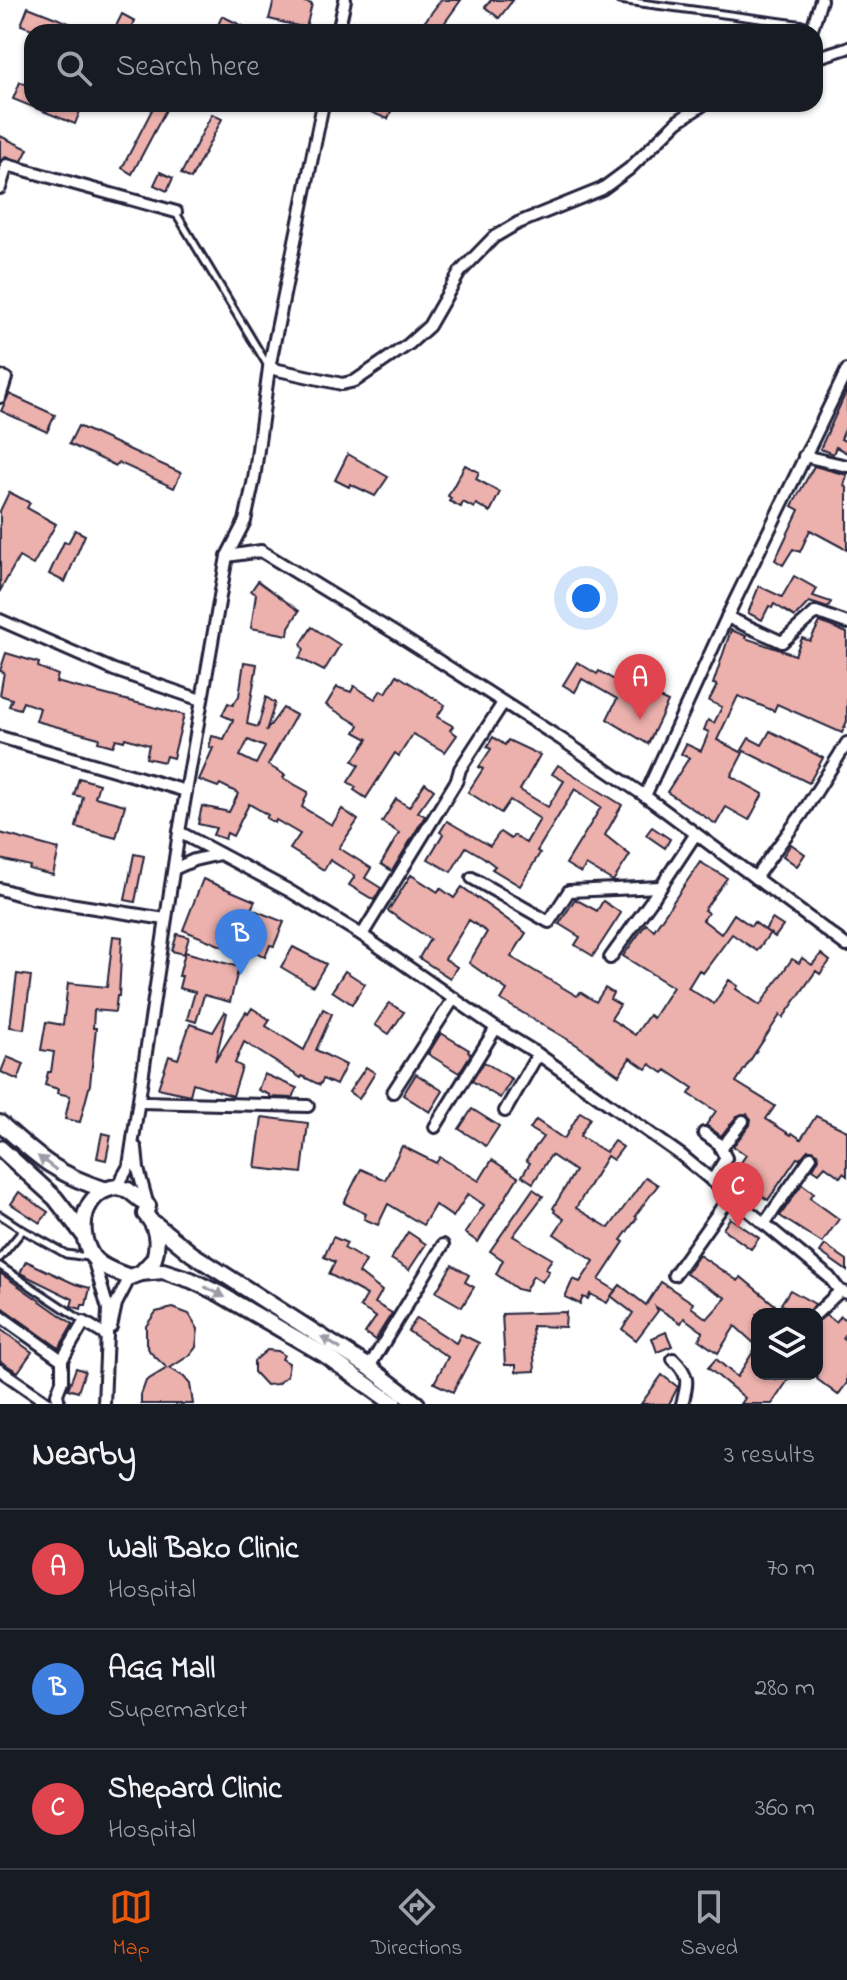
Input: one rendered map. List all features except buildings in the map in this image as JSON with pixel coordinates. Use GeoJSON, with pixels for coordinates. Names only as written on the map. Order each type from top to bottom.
{"type":"FeatureCollection","features":[{"type":"Feature","properties":{"kind":"main road"},"geometry":{"type":"LineString","coordinates":[[0,1123],[53,1168],[69,1177],[128,1190],[148,1206],[145,1214],[192,1254],[369,1367],[417,1404]]}},
{"type":"Feature","properties":{"kind":"main road"},"geometry":{"type":"LineString","coordinates":[[0,1148],[55,1198],[84,1236],[93,1258],[103,1266],[136,1275],[163,1271],[191,1280],[325,1355],[394,1404]]}},
{"type":"Feature","properties":{"kind":"main road"},"geometry":{"type":"LineString","coordinates":[[84,1236],[87,1209],[95,1195],[110,1188]]}},
{"type":"Feature","properties":{"kind":"main road"},"geometry":{"type":"LineString","coordinates":[[136,1275],[151,1264],[157,1251],[154,1223]]}},
{"type":"Feature","properties":{"kind":"street"},"geometry":{"type":"LineString","coordinates":[[340,24],[345,0]]}},
{"type":"Feature","properties":{"kind":"street"},"geometry":{"type":"LineString","coordinates":[[814,24],[821,0]]}},
{"type":"Feature","properties":{"kind":"street"},"geometry":{"type":"LineString","coordinates":[[823,56],[847,48]]}},
{"type":"Feature","properties":{"kind":"street"},"geometry":{"type":"LineString","coordinates":[[110,1188],[129,1166],[165,919],[227,556],[245,521],[254,479],[269,368],[321,112]]}},
{"type":"Feature","properties":{"kind":"street"},"geometry":{"type":"LineString","coordinates":[[269,368],[342,384],[355,381],[409,344],[429,326],[460,272],[494,237],[518,223],[602,189],[692,112]]}},
{"type":"Feature","properties":{"kind":"street"},"geometry":{"type":"LineString","coordinates":[[0,188],[7,165],[176,212]]}},
{"type":"Feature","properties":{"kind":"street"},"geometry":{"type":"LineString","coordinates":[[645,796],[727,617],[847,370]]}},
{"type":"Feature","properties":{"kind":"street"},"geometry":{"type":"LineString","coordinates":[[0,376],[6,378],[0,397]]}},
{"type":"Feature","properties":{"kind":"street"},"geometry":{"type":"LineString","coordinates":[[804,456],[847,466]]}},
{"type":"Feature","properties":{"kind":"street"},"geometry":{"type":"LineString","coordinates":[[227,556],[261,551],[286,565],[561,739],[645,796],[847,946]]}},
{"type":"Feature","properties":{"kind":"street"},"geometry":{"type":"LineString","coordinates":[[727,617],[782,642],[816,612],[847,623]]}},
{"type":"Feature","properties":{"kind":"street"},"geometry":{"type":"LineString","coordinates":[[0,620],[114,670],[201,700]]}},
{"type":"Feature","properties":{"kind":"street"},"geometry":{"type":"LineString","coordinates":[[362,935],[457,780],[460,769],[503,703]]}},
{"type":"Feature","properties":{"kind":"street"},"geometry":{"type":"LineString","coordinates":[[0,737],[186,791]]}},
{"type":"Feature","properties":{"kind":"street"},"geometry":{"type":"LineString","coordinates":[[755,878],[802,814],[847,743]]}},
{"type":"Feature","properties":{"kind":"street"},"geometry":{"type":"LineString","coordinates":[[179,832],[288,890],[362,935],[681,1155],[845,1292],[823,1309]]}},
{"type":"Feature","properties":{"kind":"street"},"geometry":{"type":"LineString","coordinates":[[610,958],[695,835]]}},
{"type":"Feature","properties":{"kind":"street"},"geometry":{"type":"LineString","coordinates":[[174,869],[220,854]]}},
{"type":"Feature","properties":{"kind":"street"},"geometry":{"type":"LineString","coordinates":[[472,878],[549,922],[569,891],[661,887]]}},
{"type":"Feature","properties":{"kind":"street"},"geometry":{"type":"LineString","coordinates":[[0,889],[31,898],[165,919]]}},
{"type":"Feature","properties":{"kind":"street"},"geometry":{"type":"LineString","coordinates":[[393,1092],[454,998]]}},
{"type":"Feature","properties":{"kind":"street"},"geometry":{"type":"LineString","coordinates":[[435,1127],[496,1028]]}},
{"type":"Feature","properties":{"kind":"street"},"geometry":{"type":"LineString","coordinates":[[505,1111],[538,1054]]}},
{"type":"Feature","properties":{"kind":"street"},"geometry":{"type":"LineString","coordinates":[[140,1102],[308,1106]]}},
{"type":"Feature","properties":{"kind":"street"},"geometry":{"type":"LineString","coordinates":[[712,1181],[726,1158],[721,1149],[743,1121]]}},
{"type":"Feature","properties":{"kind":"street"},"geometry":{"type":"LineString","coordinates":[[136,1122],[138,1169],[148,1206]]}},
{"type":"Feature","properties":{"kind":"street"},"geometry":{"type":"LineString","coordinates":[[704,1133],[723,1147]]}},
{"type":"Feature","properties":{"kind":"street"},"geometry":{"type":"LineString","coordinates":[[764,1224],[811,1157]]}},
{"type":"Feature","properties":{"kind":"street"},"geometry":{"type":"LineString","coordinates":[[674,1275],[730,1196]]}},
{"type":"Feature","properties":{"kind":"street"},"geometry":{"type":"LineString","coordinates":[[369,1367],[443,1245]]}},
{"type":"Feature","properties":{"kind":"street"},"geometry":{"type":"LineString","coordinates":[[93,1258],[108,1309],[104,1404]]}},
{"type":"Feature","properties":{"kind":"street"},"geometry":{"type":"LineString","coordinates":[[107,1336],[116,1304],[136,1275]]}},
{"type":"Feature","properties":{"kind":"street"},"geometry":{"type":"LineString","coordinates":[[0,1316],[62,1360]]}},
{"type":"Feature","properties":{"kind":"street"},"geometry":{"type":"LineString","coordinates":[[59,1404],[57,1394],[62,1381],[62,1360],[84,1322],[107,1336]]}},
{"type":"Feature","properties":{"kind":"street"},"geometry":{"type":"LineString","coordinates":[[673,1359],[685,1370],[687,1386],[682,1404]]}},
{"type":"Feature","properties":{"kind":"street"},"geometry":{"type":"LineString","coordinates":[[0,1370],[49,1404]]}},
{"type":"Feature","properties":{"kind":"lane"},"geometry":{"type":"LineString","coordinates":[[619,0],[779,24]]}},
{"type":"Feature","properties":{"kind":"lane"},"geometry":{"type":"LineString","coordinates":[[176,212],[269,368]]}},
{"type":"Feature","properties":{"kind":"lane"},"geometry":{"type":"LineString","coordinates":[[0,1215],[66,1254],[93,1258]]}},
{"type":"Feature","properties":{"kind":"lane"},"geometry":{"type":"LineString","coordinates":[[0,1258],[23,1230]]}},
{"type":"Feature","properties":{"kind":"lane"},"geometry":{"type":"LineString","coordinates":[[0,1266],[84,1322]]}},
{"type":"Feature","properties":{"kind":"place","name":"Wali Bako Clinic"},"geometry":{"type":"Point","coordinates":[640,720]}},
{"type":"Feature","properties":{"kind":"place","name":"AGG Mall"},"geometry":{"type":"Point","coordinates":[241,975]}},
{"type":"Feature","properties":{"kind":"place","name":"Shepard Clinic"},"geometry":{"type":"Point","coordinates":[738,1228]}}]}
